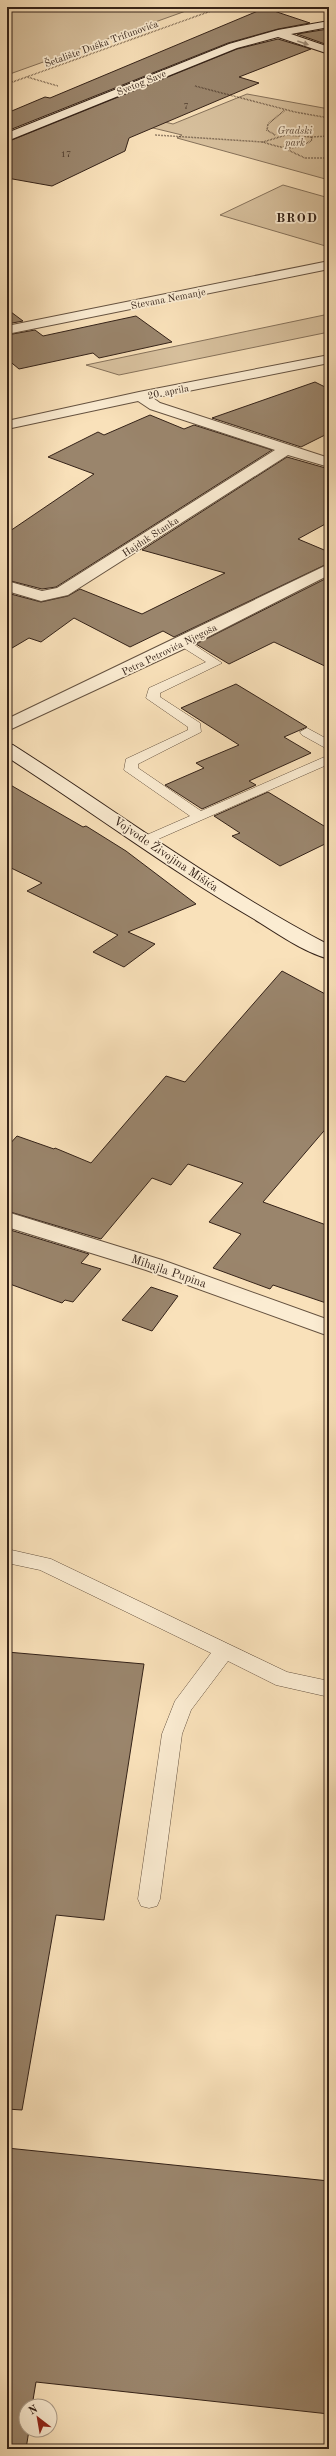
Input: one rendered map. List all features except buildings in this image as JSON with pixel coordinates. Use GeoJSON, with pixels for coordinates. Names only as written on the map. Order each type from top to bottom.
{"type":"FeatureCollection","features":[{"type":"Feature","properties":{"kind":"street","name":"Svetog Save"},"geometry":{"type":"LineString","coordinates":[[7,137],[212,54],[278,33],[329,24]]}},
{"type":"Feature","properties":{"kind":"street"},"geometry":{"type":"LineString","coordinates":[[278,33],[329,51]]}},
{"type":"Feature","properties":{"kind":"street","name":"Stevana Nemanje"},"geometry":{"type":"LineString","coordinates":[[7,330],[329,265]]}},
{"type":"Feature","properties":{"kind":"street","name":"20. aprila"},"geometry":{"type":"LineString","coordinates":[[7,425],[139,396],[329,360]]}},
{"type":"Feature","properties":{"kind":"street"},"geometry":{"type":"LineString","coordinates":[[139,396],[155,406],[329,463]]}},
{"type":"Feature","properties":{"kind":"street","name":"Hajduk Stanka"},"geometry":{"type":"LineString","coordinates":[[7,586],[41,596],[62,592],[287,449]]}},
{"type":"Feature","properties":{"kind":"street","name":"Petra Petrovića Njegoša"},"geometry":{"type":"LineString","coordinates":[[7,726],[184,642],[329,569]]}},
{"type":"Feature","properties":{"kind":"street","name":"Vojvode Živojina Mišića"},"geometry":{"type":"LineString","coordinates":[[7,749],[147,840],[216,889],[329,953]]}},
{"type":"Feature","properties":{"kind":"street","name":"Mihajla Pupina"},"geometry":{"type":"LineString","coordinates":[[7,1219],[154,1265],[329,1328]]}},
{"type":"Feature","properties":{"kind":"lane"},"geometry":{"type":"LineString","coordinates":[[184,642],[216,663],[154,691],[153,698],[195,726],[194,732],[131,762],[131,770],[200,816]]}},
{"type":"Feature","properties":{"kind":"lane"},"geometry":{"type":"LineString","coordinates":[[307,732],[329,746]]}},
{"type":"Feature","properties":{"kind":"lane"},"geometry":{"type":"LineString","coordinates":[[147,840],[329,759]]}},
{"type":"Feature","properties":{"kind":"lane"},"geometry":{"type":"LineString","coordinates":[[7,1556],[44,1564],[283,1679],[329,1690]]}},
{"type":"Feature","properties":{"kind":"lane"},"geometry":{"type":"LineString","coordinates":[[149,1898],[172,1734],[182,1707],[224,1650]]}},
{"type":"Feature","properties":{"kind":"path","name":"Šetalište Duška Trifunovića"},"geometry":{"type":"LineString","coordinates":[[7,84],[222,7]]}},
{"type":"Feature","properties":{"kind":"path"},"geometry":{"type":"LineString","coordinates":[[27,77],[58,86]]}},
{"type":"Feature","properties":{"kind":"path"},"geometry":{"type":"LineString","coordinates":[[204,88],[285,110],[329,118]]}},
{"type":"Feature","properties":{"kind":"path"},"geometry":{"type":"LineString","coordinates":[[276,136],[267,130],[268,124],[285,110]]}},
{"type":"Feature","properties":{"kind":"path"},"geometry":{"type":"LineString","coordinates":[[263,142],[285,134],[311,137],[329,136]]}},
{"type":"Feature","properties":{"kind":"path"},"geometry":{"type":"LineString","coordinates":[[155,135],[263,142],[285,149],[305,158],[329,158]]}},
{"type":"Feature","properties":{"kind":"path"},"geometry":{"type":"LineString","coordinates":[[285,149],[304,146],[312,140],[311,137]]}},
{"type":"Feature","properties":{"kind":"green space"},"geometry":{"type":"Polygon","coordinates":[[[7,7],[197,7],[7,75],[7,7]]]}},
{"type":"Feature","properties":{"kind":"green space","name":"Gradski park"},"geometry":{"type":"Polygon","coordinates":[[[247,94],[329,109],[329,180],[177,138],[182,135],[149,127],[161,121],[173,124],[247,94]]]}},
{"type":"Feature","properties":{"kind":"green space"},"geometry":{"type":"Polygon","coordinates":[[[283,185],[329,198],[329,247],[220,215],[283,185]]]}},
{"type":"Feature","properties":{"kind":"green space"},"geometry":{"type":"Polygon","coordinates":[[[329,314],[329,332],[119,375],[86,365],[329,314]]]}},
{"type":"Feature","properties":{"kind":"district","name":"BROD"},"geometry":{"type":"Point","coordinates":[297,217]}}]}
